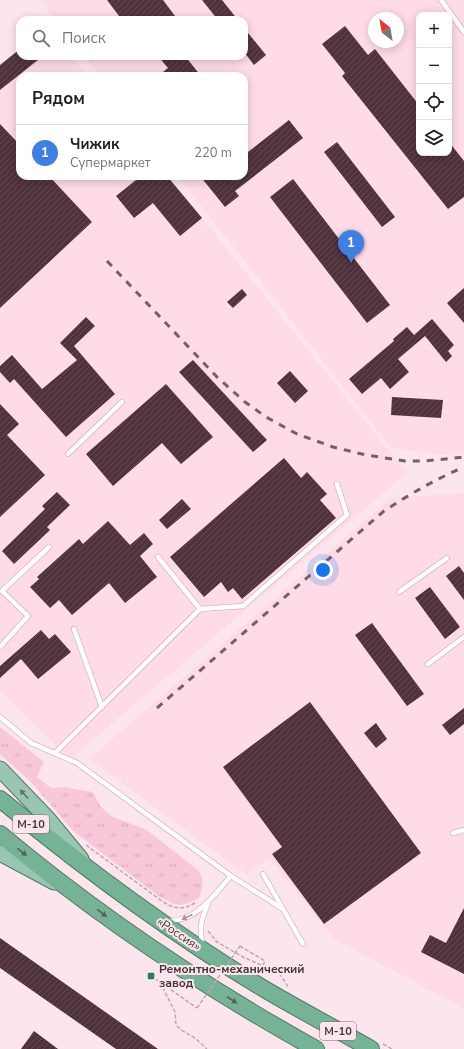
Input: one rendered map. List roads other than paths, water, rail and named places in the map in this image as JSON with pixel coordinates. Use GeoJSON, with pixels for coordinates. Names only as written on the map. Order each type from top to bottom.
{"type":"FeatureCollection","features":[{"type":"Feature","properties":{"kind":"highway","name":"«Россия»"},"geometry":{"type":"LineString","coordinates":[[0,799],[62,850],[160,921],[205,951],[266,990],[375,1045]]}},
{"type":"Feature","properties":{"kind":"highway","name":"М-10"},"geometry":{"type":"LineString","coordinates":[[0,834],[129,933],[252,1013],[316,1049]]}},
{"type":"Feature","properties":{"kind":"main road"},"geometry":{"type":"LineString","coordinates":[[0,769],[48,819],[92,872]]}},
{"type":"Feature","properties":{"kind":"main road"},"geometry":{"type":"LineString","coordinates":[[0,854],[76,893]]}},
{"type":"Feature","properties":{"kind":"lane"},"geometry":{"type":"LineString","coordinates":[[440,0],[464,32]]}},
{"type":"Feature","properties":{"kind":"lane"},"geometry":{"type":"LineString","coordinates":[[68,454],[122,402]]}},
{"type":"Feature","properties":{"kind":"lane"},"geometry":{"type":"LineString","coordinates":[[55,754],[200,609],[243,606],[347,515],[338,484]]}},
{"type":"Feature","properties":{"kind":"lane"},"geometry":{"type":"LineString","coordinates":[[0,647],[28,616],[2,591],[48,547]]}},
{"type":"Feature","properties":{"kind":"lane"},"geometry":{"type":"LineString","coordinates":[[158,557],[200,609]]}},
{"type":"Feature","properties":{"kind":"lane"},"geometry":{"type":"LineString","coordinates":[[399,592],[447,558]]}},
{"type":"Feature","properties":{"kind":"lane"},"geometry":{"type":"LineString","coordinates":[[74,629],[102,707]]}},
{"type":"Feature","properties":{"kind":"lane"},"geometry":{"type":"LineString","coordinates":[[428,664],[464,637]]}},
{"type":"Feature","properties":{"kind":"lane"},"geometry":{"type":"LineString","coordinates":[[0,717],[31,743],[77,763],[231,876],[283,909]]}},
{"type":"Feature","properties":{"kind":"lane"},"geometry":{"type":"LineString","coordinates":[[453,833],[464,830]]}},
{"type":"Feature","properties":{"kind":"lane"},"geometry":{"type":"LineString","coordinates":[[263,874],[303,944]]}},
{"type":"Feature","properties":{"kind":"lane"},"geometry":{"type":"LineString","coordinates":[[160,921],[174,921],[196,912],[210,900],[231,876]]}},
{"type":"Feature","properties":{"kind":"lane"},"geometry":{"type":"LineString","coordinates":[[205,951],[200,938],[200,928],[202,918],[210,900]]}},
{"type":"Feature","properties":{"kind":"railway"},"geometry":{"type":"LineString","coordinates":[[107,261],[217,377],[245,402],[266,417],[297,434],[333,447],[366,455],[405,461],[425,461],[464,457]]}},
{"type":"Feature","properties":{"kind":"railway"},"geometry":{"type":"LineString","coordinates":[[157,708],[384,511],[423,487],[464,467]]}},
{"type":"Feature","properties":{"kind":"place","name":"Чижик"},"geometry":{"type":"Point","coordinates":[351,263]}},
{"type":"Feature","properties":{"kind":"place","name":"Ремонтно-механический завод"},"geometry":{"type":"Point","coordinates":[151,976]}}]}
